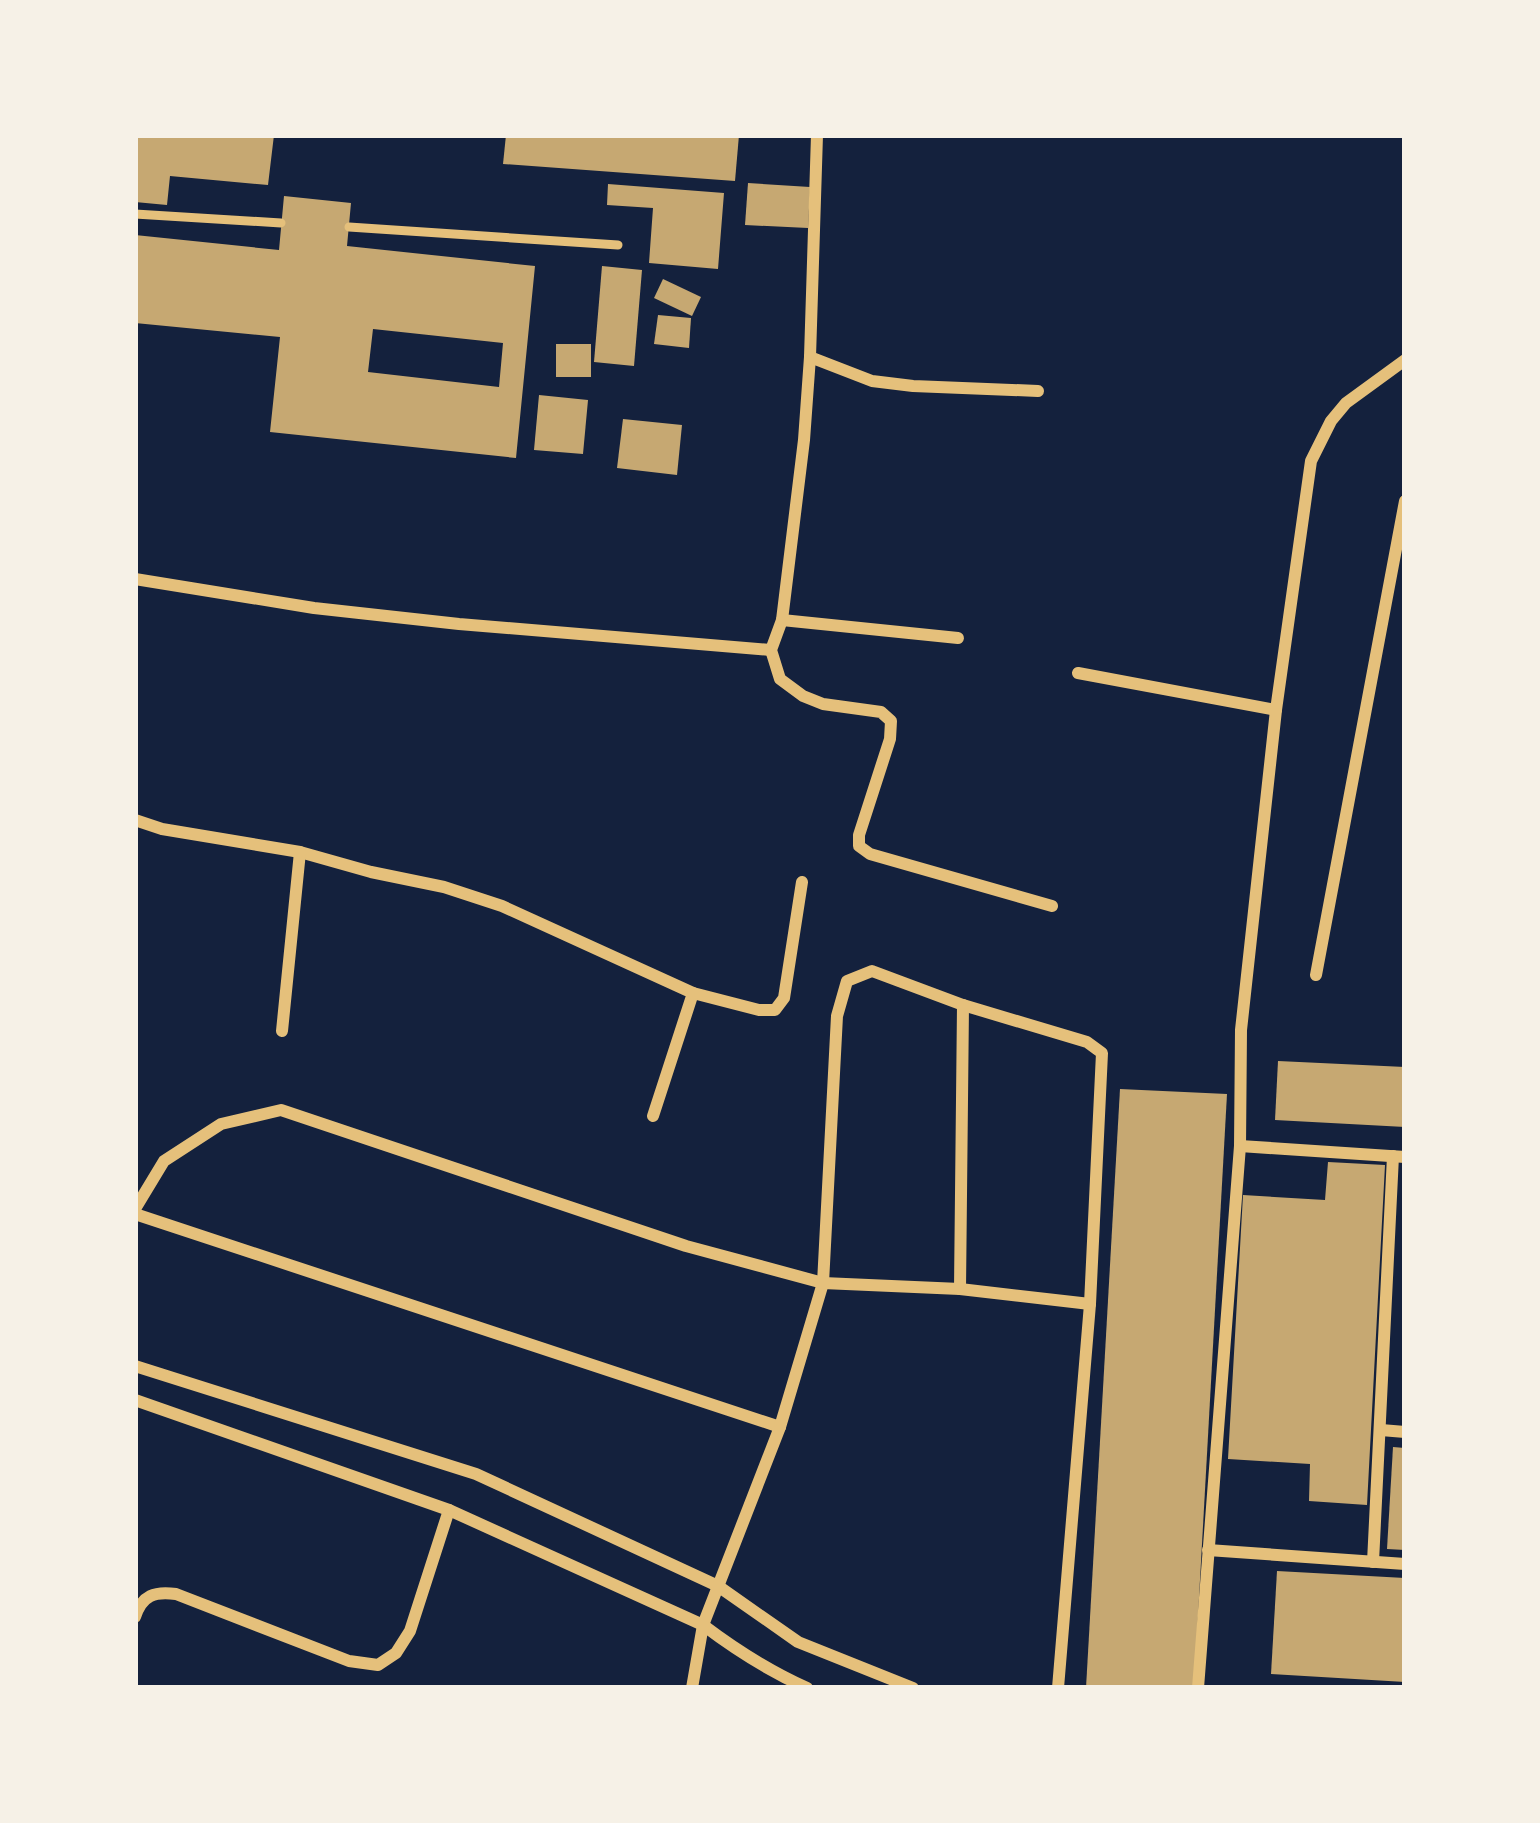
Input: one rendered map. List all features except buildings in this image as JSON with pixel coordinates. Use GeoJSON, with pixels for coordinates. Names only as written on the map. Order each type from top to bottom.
{"type":"FeatureCollection","features":[{"type":"Feature","properties":{"kind":"street"},"geometry":{"type":"LineString","coordinates":[[818,135],[805,440],[782,620],[771,650],[780,679],[803,696],[824,704],[881,712],[891,721],[859,846],[870,854],[1052,906]]}},
{"type":"Feature","properties":{"kind":"street"},"geometry":{"type":"LineString","coordinates":[[810,357],[872,381],[1039,391]]}},
{"type":"Feature","properties":{"kind":"street"},"geometry":{"type":"LineString","coordinates":[[1211,1688],[1198,1688],[1240,1146],[1241,1030],[1276,710],[1312,461],[1331,421],[1346,403],[1405,360]]}},
{"type":"Feature","properties":{"kind":"street"},"geometry":{"type":"LineString","coordinates":[[1316,975],[1405,501]]}},
{"type":"Feature","properties":{"kind":"street"},"geometry":{"type":"LineString","coordinates":[[135,578],[418,620],[771,650]]}},
{"type":"Feature","properties":{"kind":"street"},"geometry":{"type":"LineString","coordinates":[[782,620],[958,638]]}},
{"type":"Feature","properties":{"kind":"street"},"geometry":{"type":"LineString","coordinates":[[1078,673],[1276,710]]}},
{"type":"Feature","properties":{"kind":"street"},"geometry":{"type":"LineString","coordinates":[[135,820],[161,829],[300,852],[444,887],[502,906],[693,993],[759,1010],[775,1010],[784,998],[802,882]]}},
{"type":"Feature","properties":{"kind":"street"},"geometry":{"type":"LineString","coordinates":[[282,1031],[300,852]]}},
{"type":"Feature","properties":{"kind":"street"},"geometry":{"type":"LineString","coordinates":[[692,1688],[703,1624],[780,1427],[824,1283],[837,1016],[848,982],[872,970],[963,1005],[1087,1042],[1102,1053],[1090,1304],[1058,1688]]}},
{"type":"Feature","properties":{"kind":"street"},"geometry":{"type":"LineString","coordinates":[[653,1116],[693,993]]}},
{"type":"Feature","properties":{"kind":"street"},"geometry":{"type":"LineString","coordinates":[[961,1289],[963,1005]]}},
{"type":"Feature","properties":{"kind":"street"},"geometry":{"type":"LineString","coordinates":[[780,1427],[135,1211],[164,1161],[220,1124],[281,1110],[686,1246],[824,1283],[961,1289],[1090,1304]]}},
{"type":"Feature","properties":{"kind":"street"},"geometry":{"type":"LineString","coordinates":[[1240,1146],[1399,1156],[1387,1286],[1373,1562]]}},
{"type":"Feature","properties":{"kind":"street"},"geometry":{"type":"LineString","coordinates":[[1387,1286],[1405,1288]]}},
{"type":"Feature","properties":{"kind":"street"},"geometry":{"type":"LineString","coordinates":[[135,1366],[476,1474],[718,1586],[798,1642],[913,1688]]}},
{"type":"Feature","properties":{"kind":"street"},"geometry":{"type":"LineString","coordinates":[[135,1400],[449,1510],[703,1624],[730,1646],[807,1688]]}},
{"type":"Feature","properties":{"kind":"street"},"geometry":{"type":"LineString","coordinates":[[1381,1430],[1405,1432]]}},
{"type":"Feature","properties":{"kind":"street"},"geometry":{"type":"LineString","coordinates":[[135,1617],[147,1597],[158,1591],[176,1594],[349,1660],[378,1665],[396,1653],[410,1631],[449,1510]]}},
{"type":"Feature","properties":{"kind":"street"},"geometry":{"type":"LineString","coordinates":[[1208,1550],[1405,1564]]}},
{"type":"Feature","properties":{"kind":"lane"},"geometry":{"type":"LineString","coordinates":[[135,214],[281,223]]}},
{"type":"Feature","properties":{"kind":"lane"},"geometry":{"type":"LineString","coordinates":[[349,227],[618,245]]}}]}
